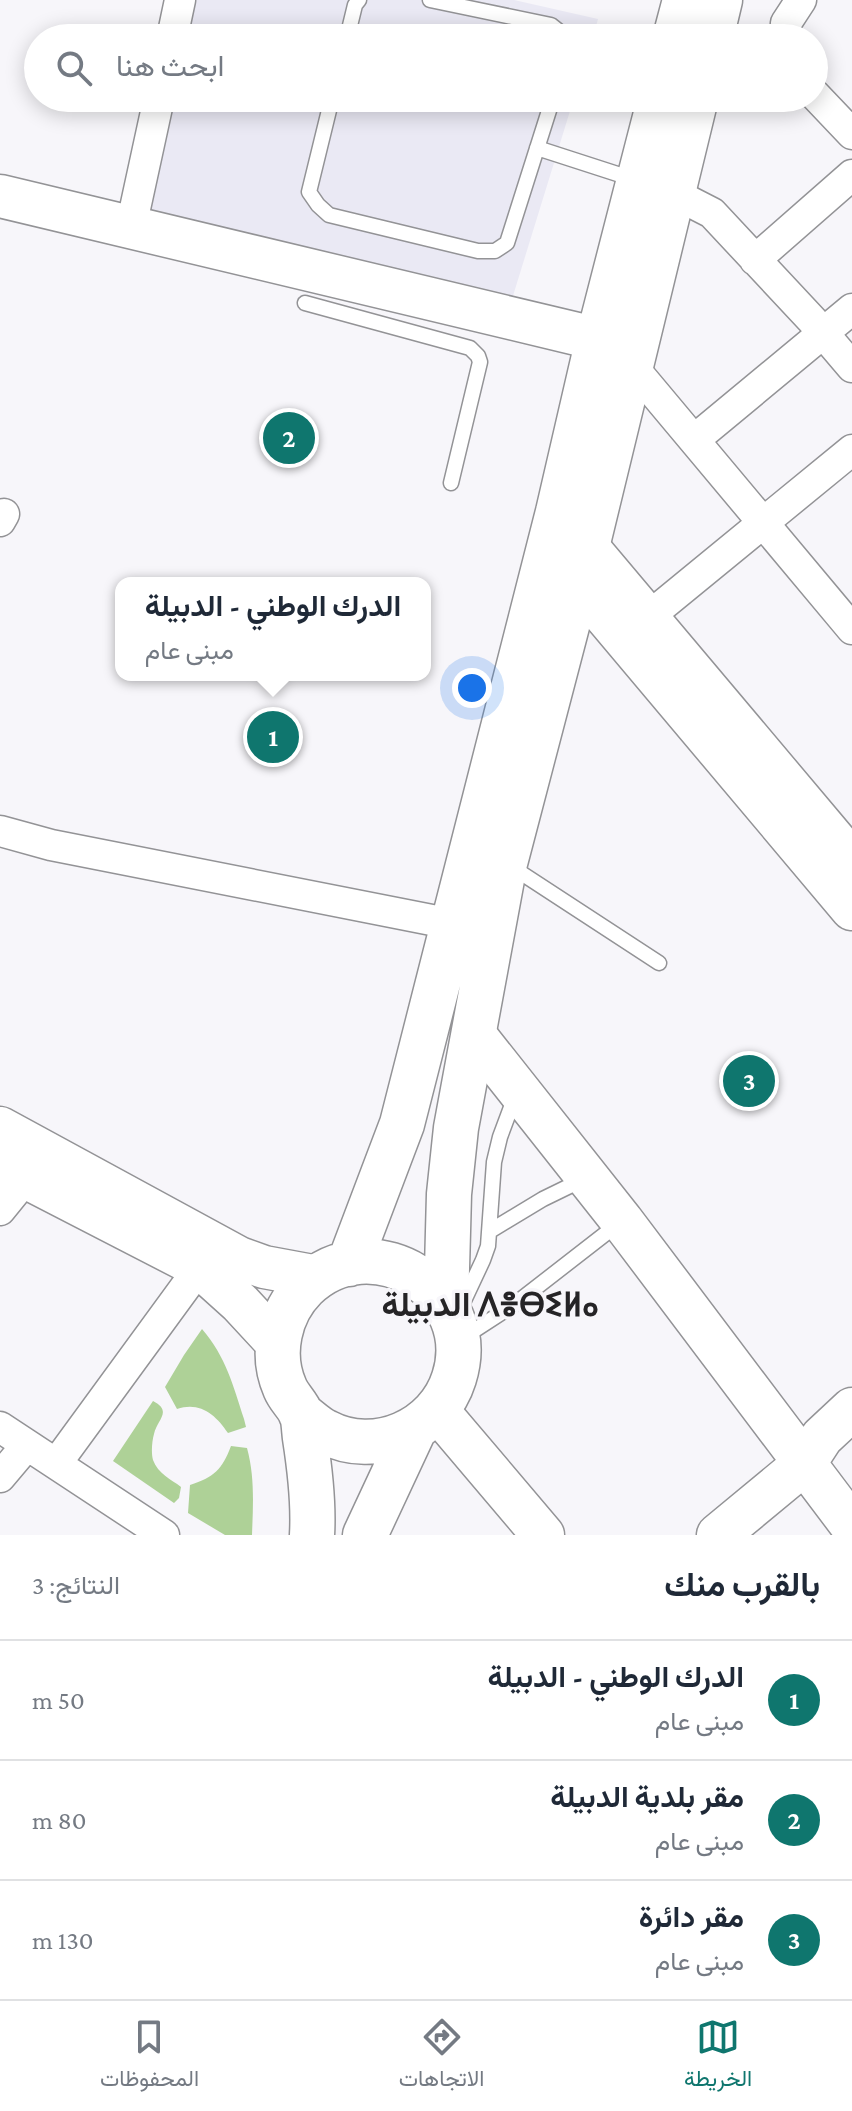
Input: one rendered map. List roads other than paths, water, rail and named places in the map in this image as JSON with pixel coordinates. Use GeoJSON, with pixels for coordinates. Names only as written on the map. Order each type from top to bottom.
{"type":"FeatureCollection","features":[{"type":"Feature","properties":{"kind":"main road"},"geometry":{"type":"LineString","coordinates":[[679,24],[685,0]]}},
{"type":"Feature","properties":{"kind":"main road"},"geometry":{"type":"LineString","coordinates":[[714,24],[720,0]]}},
{"type":"Feature","properties":{"kind":"main road"},"geometry":{"type":"LineString","coordinates":[[656,187],[659,112]]}},
{"type":"Feature","properties":{"kind":"main road"},"geometry":{"type":"LineString","coordinates":[[365,1535],[426,1420],[448,1395],[455,1377],[458,1359],[453,1323],[452,1161],[474,1034],[489,857],[656,187],[690,112]]}},
{"type":"Feature","properties":{"kind":"main road"},"geometry":{"type":"LineString","coordinates":[[334,1270],[402,1124],[452,924],[489,857]]}},
{"type":"Feature","properties":{"kind":"main road"},"geometry":{"type":"LineString","coordinates":[[426,1420],[386,1441],[355,1442],[326,1433],[301,1414],[280,1375],[278,1344],[281,1328],[295,1299],[334,1270],[368,1262],[404,1269],[420,1278],[435,1291],[453,1323]]}},
{"type":"Feature","properties":{"kind":"main road"},"geometry":{"type":"LineString","coordinates":[[301,1414],[310,1466],[312,1535]]}},
{"type":"Feature","properties":{"kind":"street"},"geometry":{"type":"LineString","coordinates":[[175,24],[180,0]]}},
{"type":"Feature","properties":{"kind":"street"},"geometry":{"type":"LineString","coordinates":[[786,24],[801,0]]}},
{"type":"Feature","properties":{"kind":"street"},"geometry":{"type":"LineString","coordinates":[[828,109],[852,134]]}},
{"type":"Feature","properties":{"kind":"street"},"geometry":{"type":"LineString","coordinates":[[131,227],[156,112]]}},
{"type":"Feature","properties":{"kind":"street"},"geometry":{"type":"LineString","coordinates":[[755,260],[852,175]]}},
{"type":"Feature","properties":{"kind":"street"},"geometry":{"type":"LineString","coordinates":[[656,187],[712,213],[852,367]]}},
{"type":"Feature","properties":{"kind":"street"},"geometry":{"type":"LineString","coordinates":[[0,196],[131,227],[353,298],[615,352],[763,523],[842,597],[852,629]]}},
{"type":"Feature","properties":{"kind":"street"},"geometry":{"type":"LineString","coordinates":[[694,440],[852,309]]}},
{"type":"Feature","properties":{"kind":"street"},"geometry":{"type":"LineString","coordinates":[[647,618],[852,450]]}},
{"type":"Feature","properties":{"kind":"street"},"geometry":{"type":"LineString","coordinates":[[568,548],[647,618],[792,815],[852,909]]}},
{"type":"Feature","properties":{"kind":"street"},"geometry":{"type":"LineString","coordinates":[[568,548],[792,815],[852,861]]}},
{"type":"Feature","properties":{"kind":"street"},"geometry":{"type":"LineString","coordinates":[[0,831],[51,845],[452,924]]}},
{"type":"Feature","properties":{"kind":"street"},"geometry":{"type":"LineString","coordinates":[[474,1034],[622,1221],[852,1526]]}},
{"type":"Feature","properties":{"kind":"street"},"geometry":{"type":"LineString","coordinates":[[0,1128],[239,1258],[264,1267],[334,1270]]}},
{"type":"Feature","properties":{"kind":"street"},"geometry":{"type":"LineString","coordinates":[[0,1210],[13,1171],[200,1267],[240,1303],[278,1344]]}},
{"type":"Feature","properties":{"kind":"street"},"geometry":{"type":"LineString","coordinates":[[56,1464],[200,1267]]}},
{"type":"Feature","properties":{"kind":"street"},"geometry":{"type":"LineString","coordinates":[[718,1535],[805,1463],[822,1437],[852,1409]]}},
{"type":"Feature","properties":{"kind":"street"},"geometry":{"type":"LineString","coordinates":[[426,1420],[543,1535]]}},
{"type":"Feature","properties":{"kind":"street"},"geometry":{"type":"LineString","coordinates":[[0,1427],[164,1535]]}},
{"type":"Feature","properties":{"kind":"street"},"geometry":{"type":"LineString","coordinates":[[805,1463],[826,1457],[852,1440]]}},
{"type":"Feature","properties":{"kind":"street"},"geometry":{"type":"LineString","coordinates":[[0,1477],[27,1445]]}},
{"type":"Feature","properties":{"kind":"lane"},"geometry":{"type":"LineString","coordinates":[[350,24],[359,0]]}},
{"type":"Feature","properties":{"kind":"lane"},"geometry":{"type":"LineString","coordinates":[[430,0],[546,24]]}},
{"type":"Feature","properties":{"kind":"lane"},"geometry":{"type":"LineString","coordinates":[[329,112],[309,192],[318,205],[329,215],[478,251],[495,251],[507,243],[549,112]]}},
{"type":"Feature","properties":{"kind":"lane"},"geometry":{"type":"LineString","coordinates":[[537,148],[656,187]]}},
{"type":"Feature","properties":{"kind":"lane"},"geometry":{"type":"LineString","coordinates":[[305,303],[353,298],[470,348],[478,356],[480,362],[451,483]]}},
{"type":"Feature","properties":{"kind":"lane"},"geometry":{"type":"LineString","coordinates":[[489,857],[659,963]]}},
{"type":"Feature","properties":{"kind":"lane"},"geometry":{"type":"LineString","coordinates":[[453,1323],[483,1260],[490,1231],[494,1162],[518,1090]]}},
{"type":"Feature","properties":{"kind":"lane"},"geometry":{"type":"LineString","coordinates":[[490,1231],[543,1199],[588,1178]]}},
{"type":"Feature","properties":{"kind":"lane"},"geometry":{"type":"LineString","coordinates":[[453,1323],[515,1304],[622,1221]]}},
{"type":"Feature","properties":{"kind":"place","name":"مقر بلدية الدبيلة"},"geometry":{"type":"Point","coordinates":[289,438]}},
{"type":"Feature","properties":{"kind":"place","name":"الدرك الوطني - الدبيلة"},"geometry":{"type":"Point","coordinates":[273,737]}},
{"type":"Feature","properties":{"kind":"place","name":"مقر دائرة"},"geometry":{"type":"Point","coordinates":[749,1081]}},
{"type":"Feature","properties":{"kind":"district","name":"الدبيلة ⴷⴻⴱⵉⵍⴰ"},"geometry":{"type":"Point","coordinates":[490,1304]}}]}
